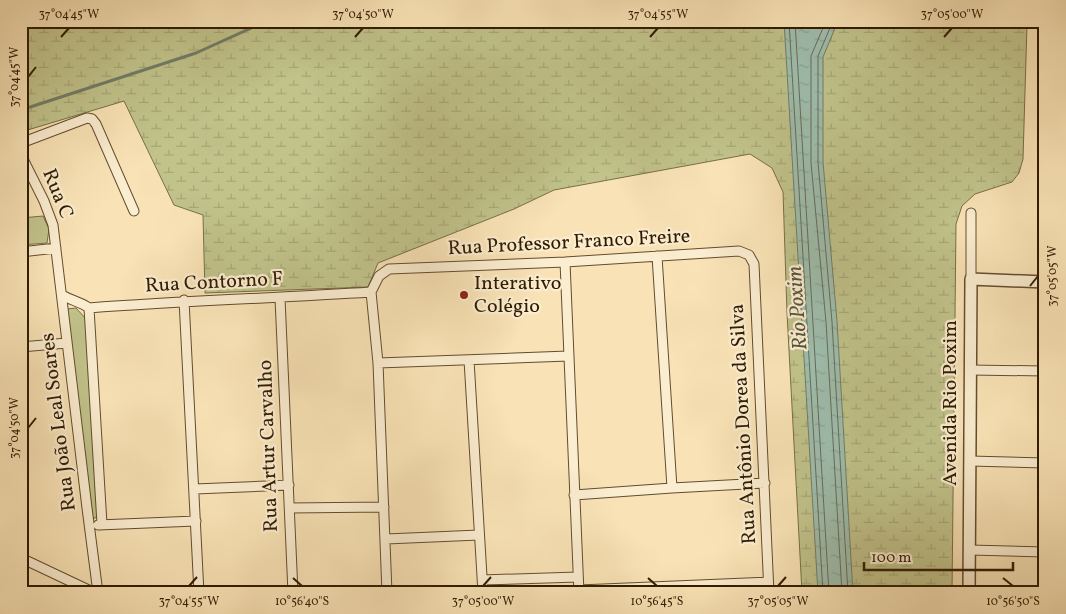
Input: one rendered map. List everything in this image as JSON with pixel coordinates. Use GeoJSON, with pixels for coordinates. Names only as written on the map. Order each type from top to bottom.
{"type":"FeatureCollection","features":[{"type":"Feature","properties":{"kind":"street"},"geometry":{"type":"LineString","coordinates":[[21,143],[87,118],[92,119],[96,124],[134,211]]}},
{"type":"Feature","properties":{"kind":"street","name":"Rua C"},"geometry":{"type":"LineString","coordinates":[[21,155],[50,213],[56,248]]}},
{"type":"Feature","properties":{"kind":"street","name":"Avenida Rio Poxim"},"geometry":{"type":"LineString","coordinates":[[970,593],[971,213]]}},
{"type":"Feature","properties":{"kind":"street"},"geometry":{"type":"LineString","coordinates":[[21,252],[56,248]]}},
{"type":"Feature","properties":{"kind":"street","name":"Rua João Leal Soares"},"geometry":{"type":"LineString","coordinates":[[56,248],[97,593]]}},
{"type":"Feature","properties":{"kind":"street","name":"Rua Professor Franco Freire"},"geometry":{"type":"LineString","coordinates":[[371,292],[379,276],[389,269],[565,262],[739,250],[749,255]]}},
{"type":"Feature","properties":{"kind":"street","name":"Rua Antônio Dorea da Silva"},"geometry":{"type":"LineString","coordinates":[[749,255],[754,264],[769,593]]}},
{"type":"Feature","properties":{"kind":"street"},"geometry":{"type":"LineString","coordinates":[[658,256],[672,488]]}},
{"type":"Feature","properties":{"kind":"street"},"geometry":{"type":"LineString","coordinates":[[565,262],[579,591],[768,582]]}},
{"type":"Feature","properties":{"kind":"street"},"geometry":{"type":"LineString","coordinates":[[970,279],[1045,282]]}},
{"type":"Feature","properties":{"kind":"street"},"geometry":{"type":"LineString","coordinates":[[371,292],[378,363],[387,593]]}},
{"type":"Feature","properties":{"kind":"street","name":"Rua Contorno F"},"geometry":{"type":"LineString","coordinates":[[62,295],[70,300],[79,301],[89,308],[184,300],[280,298],[371,292]]}},
{"type":"Feature","properties":{"kind":"street","name":"Rua Artur Carvalho"},"geometry":{"type":"LineString","coordinates":[[280,298],[293,593]]}},
{"type":"Feature","properties":{"kind":"street"},"geometry":{"type":"LineString","coordinates":[[184,300],[199,593]]}},
{"type":"Feature","properties":{"kind":"street","name":"Rua João Leal Soares"},"geometry":{"type":"LineString","coordinates":[[89,308],[102,524]]}},
{"type":"Feature","properties":{"kind":"street"},"geometry":{"type":"LineString","coordinates":[[21,347],[67,343]]}},
{"type":"Feature","properties":{"kind":"street"},"geometry":{"type":"LineString","coordinates":[[378,363],[568,356]]}},
{"type":"Feature","properties":{"kind":"street"},"geometry":{"type":"LineString","coordinates":[[469,360],[483,593]]}},
{"type":"Feature","properties":{"kind":"street"},"geometry":{"type":"LineString","coordinates":[[970,370],[1045,371]]}},
{"type":"Feature","properties":{"kind":"street"},"geometry":{"type":"LineString","coordinates":[[970,461],[1045,463]]}},
{"type":"Feature","properties":{"kind":"street"},"geometry":{"type":"LineString","coordinates":[[574,495],[764,483]]}},
{"type":"Feature","properties":{"kind":"street"},"geometry":{"type":"LineString","coordinates":[[195,489],[289,485]]}},
{"type":"Feature","properties":{"kind":"street"},"geometry":{"type":"LineString","coordinates":[[290,508],[384,507]]}},
{"type":"Feature","properties":{"kind":"street"},"geometry":{"type":"LineString","coordinates":[[90,526],[196,521]]}},
{"type":"Feature","properties":{"kind":"street"},"geometry":{"type":"LineString","coordinates":[[386,539],[479,535]]}},
{"type":"Feature","properties":{"kind":"street"},"geometry":{"type":"LineString","coordinates":[[970,550],[1045,552]]}},
{"type":"Feature","properties":{"kind":"street"},"geometry":{"type":"LineString","coordinates":[[21,558],[97,593]]}},
{"type":"Feature","properties":{"kind":"street"},"geometry":{"type":"LineString","coordinates":[[482,580],[578,577]]}},
{"type":"Feature","properties":{"kind":"green space"},"geometry":{"type":"Polygon","coordinates":[[[21,21],[1045,21],[1045,27],[1027,24],[1023,159],[1019,173],[1012,182],[975,194],[962,206],[956,224],[952,593],[802,593],[787,313],[783,192],[772,168],[750,154],[554,190],[514,209],[378,263],[368,287],[205,293],[203,215],[174,205],[124,101],[21,132],[21,21]]]}},
{"type":"Feature","properties":{"kind":"green space"},"geometry":{"type":"Polygon","coordinates":[[[43,216],[49,229],[47,243],[21,245],[21,218],[43,216]]]}},
{"type":"Feature","properties":{"kind":"green space"},"geometry":{"type":"Polygon","coordinates":[[[76,308],[86,319],[98,517],[91,519],[67,309],[76,308]]]}},
{"type":"Feature","properties":{"kind":"water","name":"Rio Poxim"},"geometry":{"type":"Polygon","coordinates":[[[784,21],[838,21],[823,57],[823,162],[837,321],[853,593],[818,593],[784,21]]]}},
{"type":"Feature","properties":{"kind":"waterway"},"geometry":{"type":"LineString","coordinates":[[21,110],[196,53],[267,21]]}},
{"type":"Feature","properties":{"kind":"place","name":"Interativo Colégio"},"geometry":{"type":"Point","coordinates":[464,295]}}]}
